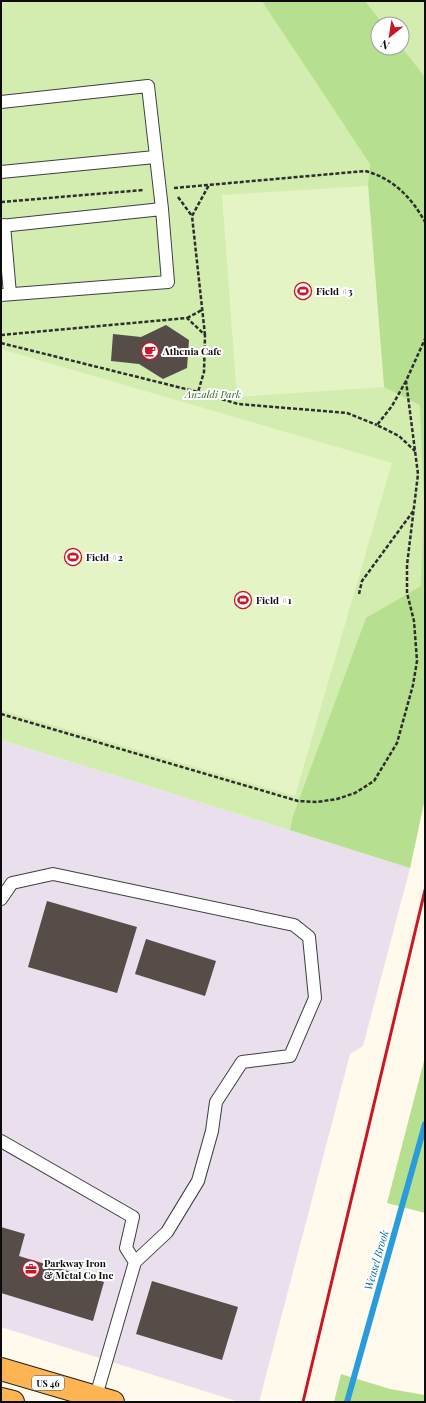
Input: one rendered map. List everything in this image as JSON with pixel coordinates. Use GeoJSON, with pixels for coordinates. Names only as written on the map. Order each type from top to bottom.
{"type":"FeatureCollection","features":[{"type":"Feature","properties":{"kind":"highway","name":"US 46"},"geometry":{"type":"LineString","coordinates":[[1,1369],[104,1399]]}},
{"type":"Feature","properties":{"kind":"highway"},"geometry":{"type":"LineString","coordinates":[[1,1399],[13,1402]]}},
{"type":"Feature","properties":{"kind":"lane"},"geometry":{"type":"LineString","coordinates":[[1,102],[148,86],[154,157],[162,209],[168,282],[5,294],[3,225],[162,209]]}},
{"type":"Feature","properties":{"kind":"lane"},"geometry":{"type":"LineString","coordinates":[[1,172],[154,157]]}},
{"type":"Feature","properties":{"kind":"lane"},"geometry":{"type":"LineString","coordinates":[[1,899],[12,884],[53,874],[294,925],[309,937],[315,998],[290,1056],[242,1062],[216,1102],[212,1131],[198,1181],[167,1232],[135,1262],[104,1399]]}},
{"type":"Feature","properties":{"kind":"lane"},"geometry":{"type":"LineString","coordinates":[[1,1141],[133,1217],[126,1248],[135,1262]]}},
{"type":"Feature","properties":{"kind":"path"},"geometry":{"type":"LineString","coordinates":[[198,392],[204,372],[205,335],[192,216],[172,188],[365,171],[380,174],[404,192],[417,208],[425,222]]}},
{"type":"Feature","properties":{"kind":"path"},"geometry":{"type":"LineString","coordinates":[[192,216],[209,185]]}},
{"type":"Feature","properties":{"kind":"path"},"geometry":{"type":"LineString","coordinates":[[1,202],[159,189]]}},
{"type":"Feature","properties":{"kind":"path"},"geometry":{"type":"LineString","coordinates":[[1,335],[187,318],[202,310]]}},
{"type":"Feature","properties":{"kind":"path"},"geometry":{"type":"LineString","coordinates":[[187,318],[205,335]]}},
{"type":"Feature","properties":{"kind":"path"},"geometry":{"type":"LineString","coordinates":[[377,425],[392,406],[406,381],[425,339]]}},
{"type":"Feature","properties":{"kind":"path"},"geometry":{"type":"LineString","coordinates":[[1,343],[198,392],[238,404],[347,413],[399,436],[415,452]]}},
{"type":"Feature","properties":{"kind":"path"},"geometry":{"type":"LineString","coordinates":[[1,714],[298,801],[317,802],[337,799],[355,793],[374,781],[397,743],[418,661],[414,621],[407,593],[407,565],[418,474],[406,381]]}},
{"type":"Feature","properties":{"kind":"path"},"geometry":{"type":"LineString","coordinates":[[359,594],[362,581],[414,509]]}},
{"type":"Feature","properties":{"kind":"shaded area"},"geometry":{"type":"Polygon","coordinates":[[[1,740],[410,868],[363,1046],[350,1054],[259,1402],[239,1402],[1,1327],[1,740]]]}},
{"type":"Feature","properties":{"kind":"green space","name":"Anzaldi Park"},"geometry":{"type":"Polygon","coordinates":[[[1,1],[425,1],[425,798],[410,868],[1,740],[1,1]]]}},
{"type":"Feature","properties":{"kind":"green space"},"geometry":{"type":"Polygon","coordinates":[[[262,1],[365,1],[377,16],[370,16],[370,56],[408,56],[425,77],[425,798],[410,868],[290,830],[293,816],[366,618],[421,586],[424,504],[420,405],[384,387],[368,186],[370,164],[262,1]]]}},
{"type":"Feature","properties":{"kind":"green space","name":"Field #3"},"geometry":{"type":"Polygon","coordinates":[[[368,186],[384,387],[237,397],[222,195],[368,186]]]}},
{"type":"Feature","properties":{"kind":"green space"},"geometry":{"type":"Polygon","coordinates":[[[1,349],[392,463],[295,796],[1,710],[1,349]]]}},
{"type":"Feature","properties":{"kind":"green space"},"geometry":{"type":"Polygon","coordinates":[[[425,1057],[425,1213],[387,1203],[425,1057]]]}},
{"type":"Feature","properties":{"kind":"green space"},"geometry":{"type":"Polygon","coordinates":[[[341,1374],[390,1389],[425,1395],[425,1402],[334,1402],[341,1374]]]}},
{"type":"Feature","properties":{"kind":"building","name":"Athenia Cafe"},"geometry":{"type":"Polygon","coordinates":[[[166,325],[189,340],[187,368],[163,379],[139,364],[111,361],[113,334],[141,337],[166,325]]]}},
{"type":"Feature","properties":{"kind":"building"},"geometry":{"type":"Polygon","coordinates":[[[47,901],[137,927],[117,993],[28,967],[47,901]]]}},
{"type":"Feature","properties":{"kind":"building"},"geometry":{"type":"Polygon","coordinates":[[[146,939],[216,961],[205,996],[135,974],[146,939]]]}},
{"type":"Feature","properties":{"kind":"building","name":"Parkway Iron & Metal Co Inc"},"geometry":{"type":"Polygon","coordinates":[[[1,1227],[25,1234],[19,1256],[104,1282],[93,1321],[1,1293],[1,1227]]]}},
{"type":"Feature","properties":{"kind":"building"},"geometry":{"type":"Polygon","coordinates":[[[152,1281],[238,1307],[222,1360],[136,1334],[152,1281]]]}},
{"type":"Feature","properties":{"kind":"waterway","name":"Weasel Brook"},"geometry":{"type":"LineString","coordinates":[[347,1402],[425,1124]]}},
{"type":"Feature","properties":{"kind":"railway"},"geometry":{"type":"LineString","coordinates":[[303,1402],[425,890]]}},
{"type":"Feature","properties":{"kind":"place","name":"Field #3"},"geometry":{"type":"Point","coordinates":[303,291]}},
{"type":"Feature","properties":{"kind":"place","name":"Athenia Cafe"},"geometry":{"type":"Point","coordinates":[150,351]}},
{"type":"Feature","properties":{"kind":"place","name":"Field #2"},"geometry":{"type":"Point","coordinates":[73,557]}},
{"type":"Feature","properties":{"kind":"place","name":"Field #1"},"geometry":{"type":"Point","coordinates":[243,600]}},
{"type":"Feature","properties":{"kind":"place","name":"Parkway Iron & Metal Co Inc"},"geometry":{"type":"Point","coordinates":[31,1269]}}]}
